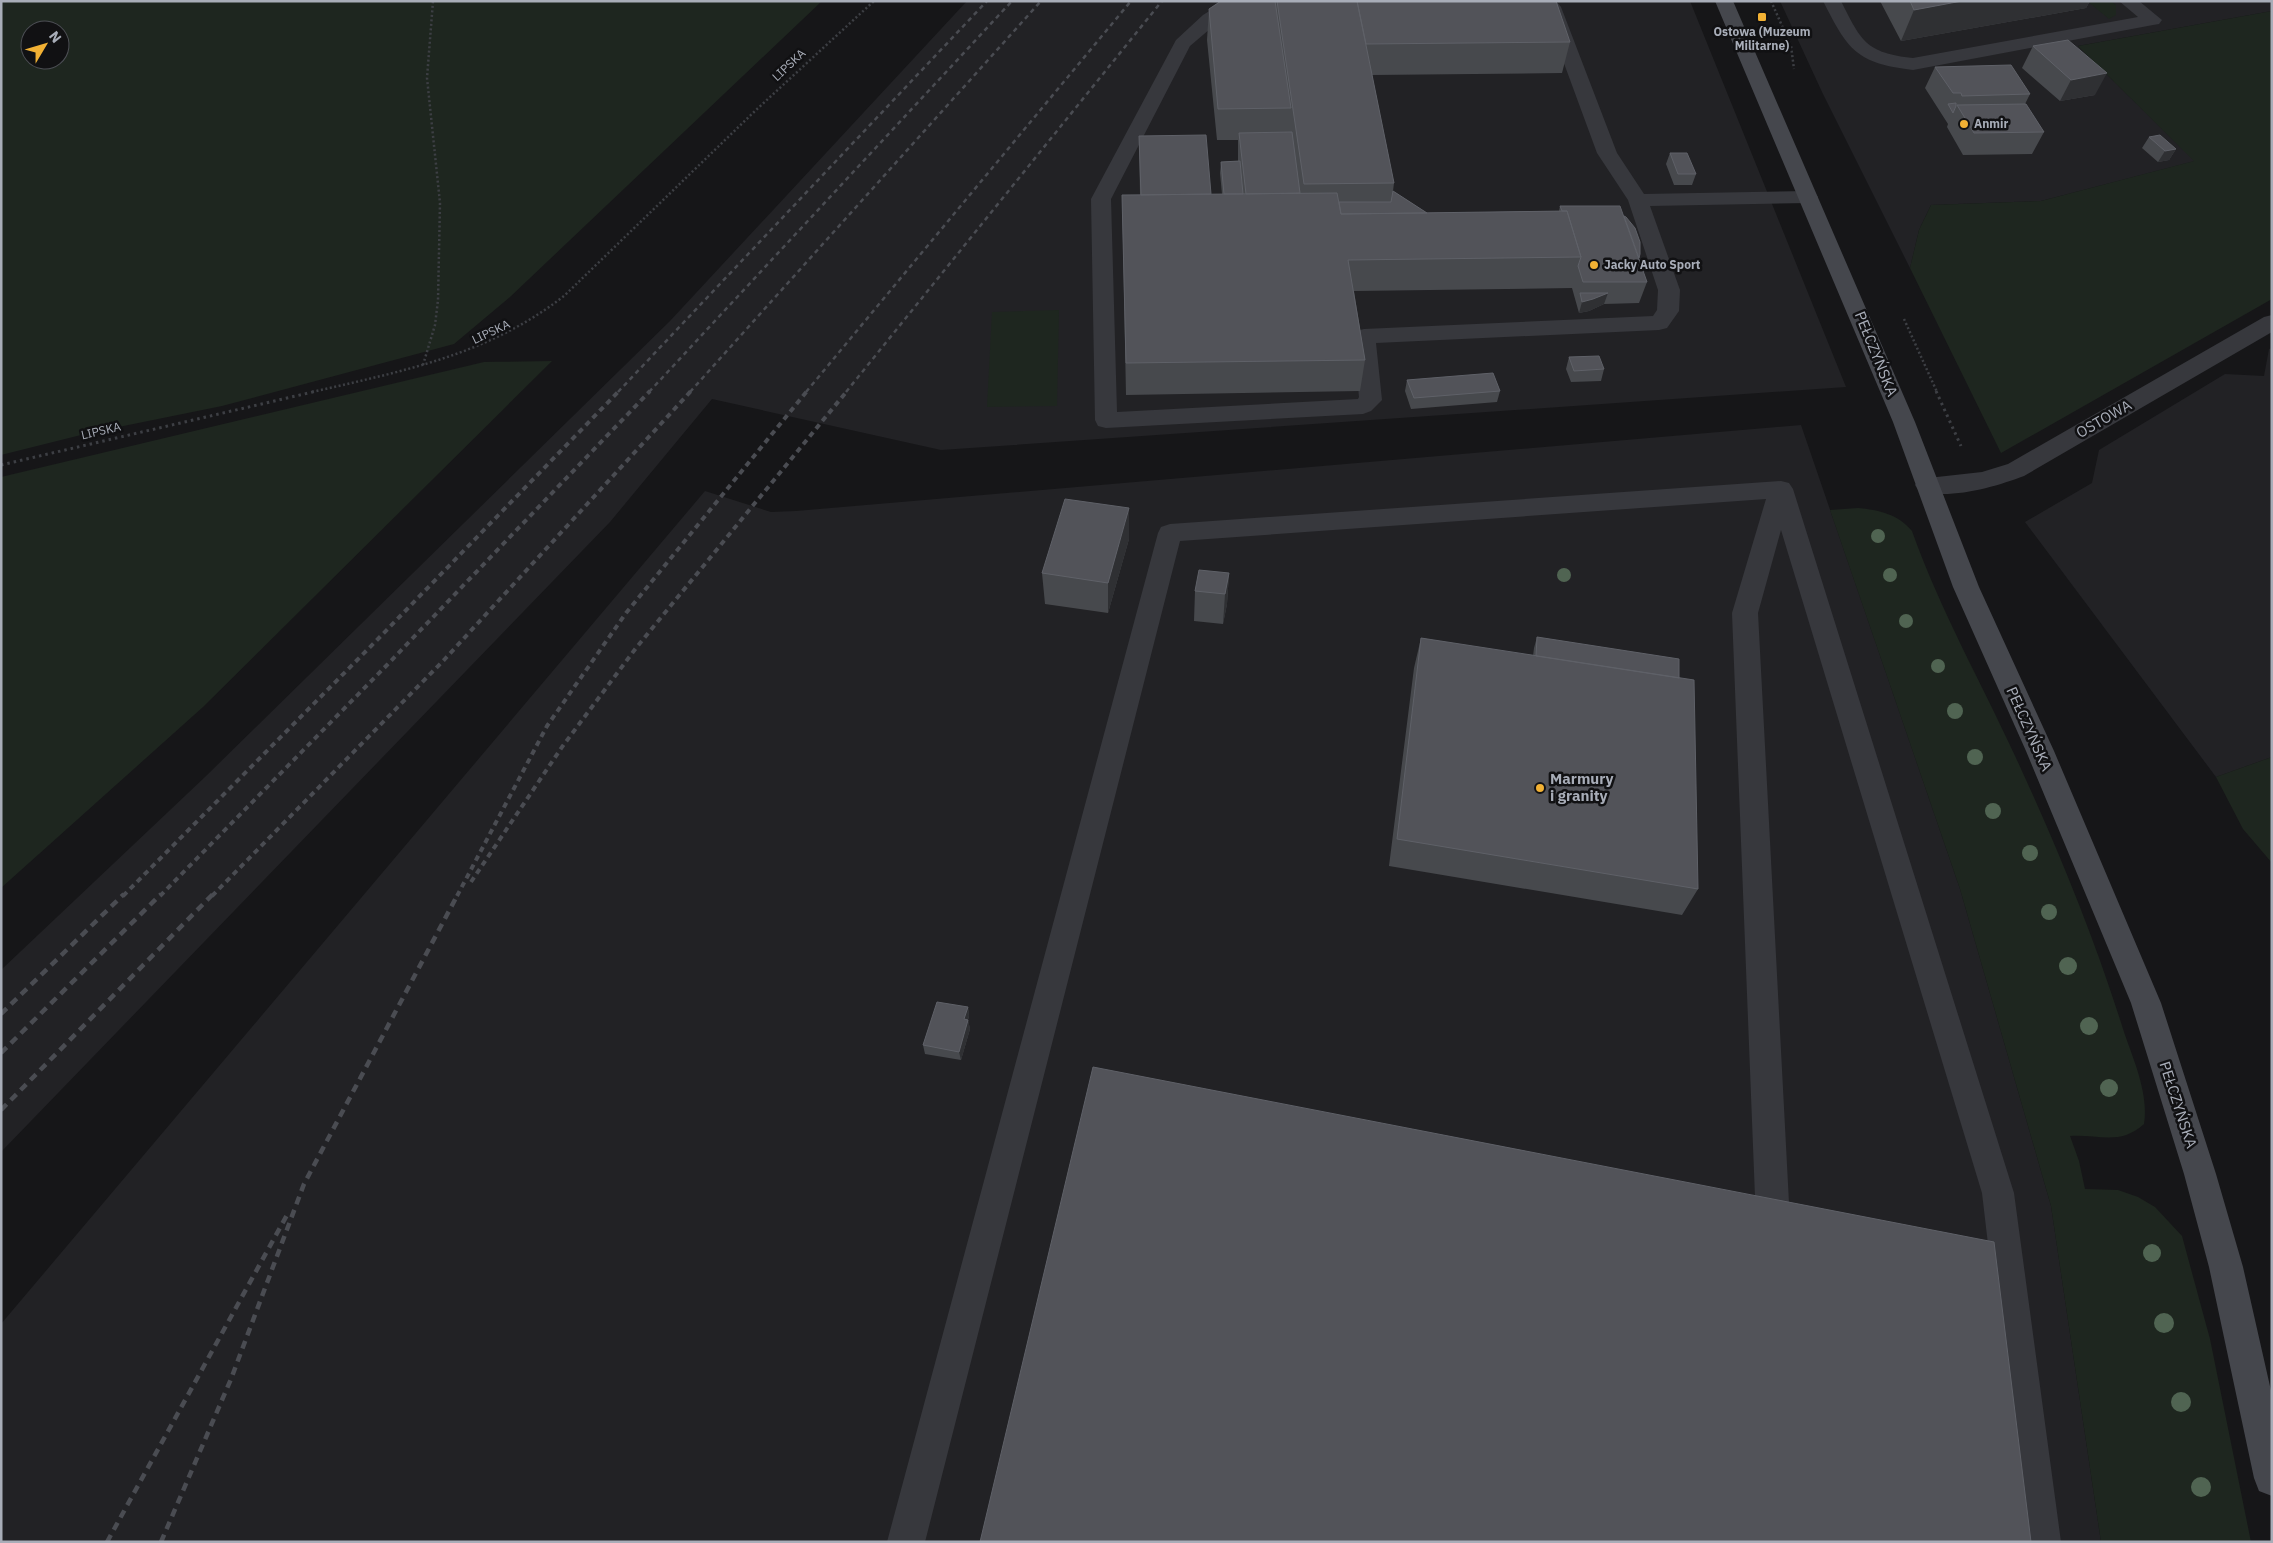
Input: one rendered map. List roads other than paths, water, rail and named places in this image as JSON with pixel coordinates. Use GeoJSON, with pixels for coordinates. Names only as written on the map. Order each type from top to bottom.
{"type":"FeatureCollection","features":[{"type":"Feature","properties":{"kind":"main road","name":"PEŁCZYŃSKA"},"geometry":{"type":"LineString","coordinates":[[1724,1],[1900,413],[1972,603],[2040,751],[2146,1003],[2200,1174],[2226,1267],[2272,1478]]}},
{"type":"Feature","properties":{"kind":"street"},"geometry":{"type":"LineString","coordinates":[[1264,4],[1235,4],[1199,25],[1182,44],[1101,199],[1106,420],[1363,406],[1371,400],[1364,336],[1659,323],[1668,311],[1669,290],[1638,200],[1607,153],[1552,7],[1544,1]]}},
{"type":"Feature","properties":{"kind":"street"},"geometry":{"type":"LineString","coordinates":[[1832,1],[1857,46],[1881,60],[1912,64],[2153,20],[2136,2]]}},
{"type":"Feature","properties":{"kind":"street"},"geometry":{"type":"LineString","coordinates":[[1638,200],[1808,197]]}},
{"type":"Feature","properties":{"kind":"street","name":"OSTOWA"},"geometry":{"type":"LineString","coordinates":[[1927,485],[1978,483],[2016,470],[2272,322]]}},
{"type":"Feature","properties":{"kind":"street"},"geometry":{"type":"LineString","coordinates":[[1773,1222],[1745,613],[1781,489]]}},
{"type":"Feature","properties":{"kind":"street"},"geometry":{"type":"LineString","coordinates":[[906,1542],[1170,533],[1781,489]]}},
{"type":"Feature","properties":{"kind":"street"},"geometry":{"type":"LineString","coordinates":[[1781,489],[1998,1193],[2042,1542]]}},
{"type":"Feature","properties":{"kind":"railway"},"geometry":{"type":"LineString","coordinates":[[618,392],[987,1]]}},
{"type":"Feature","properties":{"kind":"railway"},"geometry":{"type":"LineString","coordinates":[[649,392],[1012,1]]}},
{"type":"Feature","properties":{"kind":"railway"},"geometry":{"type":"LineString","coordinates":[[690,392],[1041,1]]}},
{"type":"Feature","properties":{"kind":"railway"},"geometry":{"type":"LineString","coordinates":[[806,392],[1131,1]]}},
{"type":"Feature","properties":{"kind":"railway"},"geometry":{"type":"LineString","coordinates":[[846,392],[1162,1]]}},
{"type":"Feature","properties":{"kind":"railway"},"geometry":{"type":"LineString","coordinates":[[123,896],[377,640],[619,391]]}},
{"type":"Feature","properties":{"kind":"railway"},"geometry":{"type":"LineString","coordinates":[[160,896],[387,665],[650,391]]}},
{"type":"Feature","properties":{"kind":"railway"},"geometry":{"type":"LineString","coordinates":[[212,896],[444,660],[691,391]]}},
{"type":"Feature","properties":{"kind":"railway"},"geometry":{"type":"LineString","coordinates":[[457,896],[547,726],[626,613],[807,391]]}},
{"type":"Feature","properties":{"kind":"railway"},"geometry":{"type":"LineString","coordinates":[[471,882],[562,747],[636,648],[847,391]]}},
{"type":"Feature","properties":{"kind":"railway"},"geometry":{"type":"LineString","coordinates":[[1,1014],[124,894]]}},
{"type":"Feature","properties":{"kind":"railway"},"geometry":{"type":"LineString","coordinates":[[1,1053],[161,894]]}},
{"type":"Feature","properties":{"kind":"railway"},"geometry":{"type":"LineString","coordinates":[[1,1110],[213,894]]}},
{"type":"Feature","properties":{"kind":"railway"},"geometry":{"type":"LineString","coordinates":[[161,1542],[231,1379],[304,1184],[458,894]]}},
{"type":"Feature","properties":{"kind":"railway"},"geometry":{"type":"LineString","coordinates":[[107,1542],[287,1215]]}},
{"type":"Feature","properties":{"kind":"place","name":"Ostowa (Muzeum Militarne)"},"geometry":{"type":"Point","coordinates":[1762,17]}},
{"type":"Feature","properties":{"kind":"place","name":"Anmir"},"geometry":{"type":"Point","coordinates":[1964,124]}},
{"type":"Feature","properties":{"kind":"place","name":"Jacky Auto Sport"},"geometry":{"type":"Point","coordinates":[1594,265]}},
{"type":"Feature","properties":{"kind":"place","name":"Marmury i granity"},"geometry":{"type":"Point","coordinates":[1540,788]}}]}
